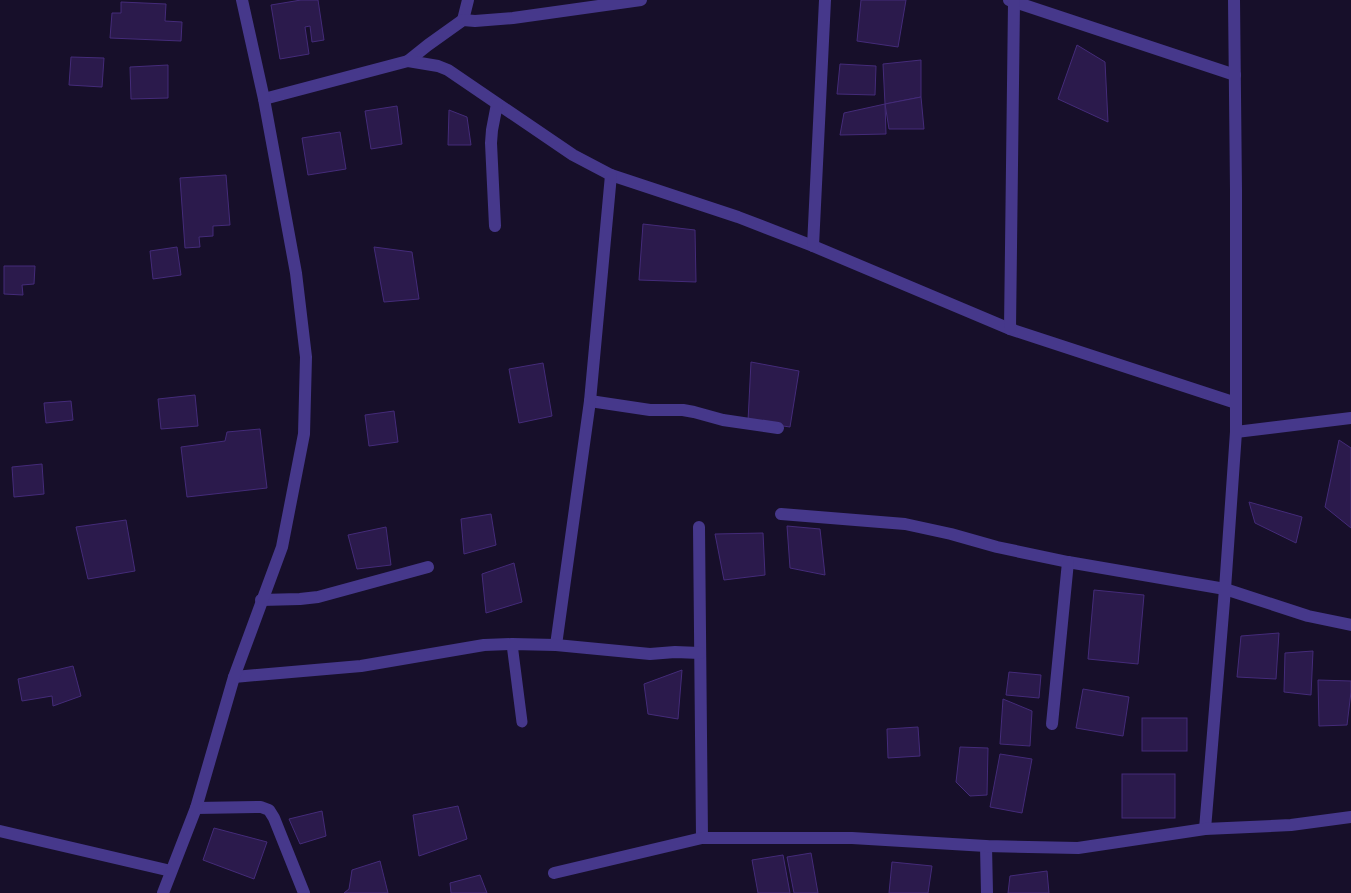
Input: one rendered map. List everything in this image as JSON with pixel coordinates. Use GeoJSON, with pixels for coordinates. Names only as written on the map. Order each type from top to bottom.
{"type":"FeatureCollection","features":[{"type":"Feature","properties":{"kind":"street"},"geometry":{"type":"LineString","coordinates":[[164,893],[196,808],[234,677],[282,547],[304,434],[306,357],[296,273],[264,99],[242,0]]}},
{"type":"Feature","properties":{"kind":"street"},"geometry":{"type":"LineString","coordinates":[[463,20],[468,0]]}},
{"type":"Feature","properties":{"kind":"street"},"geometry":{"type":"LineString","coordinates":[[264,99],[408,61],[463,20],[513,18],[641,0]]}},
{"type":"Feature","properties":{"kind":"street"},"geometry":{"type":"LineString","coordinates":[[813,246],[825,0]]}},
{"type":"Feature","properties":{"kind":"street"},"geometry":{"type":"LineString","coordinates":[[1205,829],[1236,432],[1234,0]]}},
{"type":"Feature","properties":{"kind":"street"},"geometry":{"type":"LineString","coordinates":[[1010,329],[1011,1],[1235,75]]}},
{"type":"Feature","properties":{"kind":"street"},"geometry":{"type":"LineString","coordinates":[[408,61],[438,66],[448,70],[573,155],[611,175],[738,217],[813,246],[1010,329],[1236,402]]}},
{"type":"Feature","properties":{"kind":"street"},"geometry":{"type":"LineString","coordinates":[[495,226],[491,143],[497,104]]}},
{"type":"Feature","properties":{"kind":"street"},"geometry":{"type":"LineString","coordinates":[[556,645],[590,401],[611,175]]}},
{"type":"Feature","properties":{"kind":"street"},"geometry":{"type":"LineString","coordinates":[[590,401],[650,410],[688,411],[723,420],[778,428]]}},
{"type":"Feature","properties":{"kind":"street"},"geometry":{"type":"LineString","coordinates":[[1236,432],[1351,418]]}},
{"type":"Feature","properties":{"kind":"street"},"geometry":{"type":"LineString","coordinates":[[781,514],[905,524],[951,534],[998,548],[1225,589],[1308,616],[1351,625]]}},
{"type":"Feature","properties":{"kind":"street"},"geometry":{"type":"LineString","coordinates":[[699,526],[702,838]]}},
{"type":"Feature","properties":{"kind":"street"},"geometry":{"type":"LineString","coordinates":[[1052,724],[1068,562]]}},
{"type":"Feature","properties":{"kind":"street"},"geometry":{"type":"LineString","coordinates":[[261,600],[318,597],[428,567]]}},
{"type":"Feature","properties":{"kind":"street"},"geometry":{"type":"LineString","coordinates":[[234,677],[361,666],[484,646],[512,644],[556,645],[650,654],[700,653]]}},
{"type":"Feature","properties":{"kind":"street"},"geometry":{"type":"LineString","coordinates":[[196,808],[261,807],[269,810],[304,893]]}},
{"type":"Feature","properties":{"kind":"street"},"geometry":{"type":"LineString","coordinates":[[554,872],[702,838],[852,838],[986,846],[1078,848],[1205,829],[1291,825],[1351,816]]}},
{"type":"Feature","properties":{"kind":"street"},"geometry":{"type":"LineString","coordinates":[[0,831],[171,871]]}},
{"type":"Feature","properties":{"kind":"street"},"geometry":{"type":"LineString","coordinates":[[986,846],[987,893]]}},
{"type":"Feature","properties":{"kind":"lane"},"geometry":{"type":"LineString","coordinates":[[512,644],[522,722]]}},
{"type":"Feature","properties":{"kind":"building"},"geometry":{"type":"Polygon","coordinates":[[[301,0],[318,0],[324,40],[312,42],[310,26],[305,27],[309,54],[280,59],[271,5],[301,0]]]}},
{"type":"Feature","properties":{"kind":"building"},"geometry":{"type":"Polygon","coordinates":[[[861,0],[906,0],[898,47],[857,41],[861,0]]]}},
{"type":"Feature","properties":{"kind":"building"},"geometry":{"type":"Polygon","coordinates":[[[121,2],[166,4],[165,21],[182,22],[181,41],[110,38],[112,13],[121,13],[121,2]]]}},
{"type":"Feature","properties":{"kind":"building"},"geometry":{"type":"Polygon","coordinates":[[[1077,45],[1105,62],[1108,122],[1058,99],[1077,45]]]}},
{"type":"Feature","properties":{"kind":"building"},"geometry":{"type":"Polygon","coordinates":[[[71,57],[104,58],[102,87],[69,85],[71,57]]]}},
{"type":"Feature","properties":{"kind":"building"},"geometry":{"type":"Polygon","coordinates":[[[921,60],[921,97],[885,104],[883,64],[921,60]]]}},
{"type":"Feature","properties":{"kind":"building"},"geometry":{"type":"Polygon","coordinates":[[[840,64],[876,66],[875,95],[837,94],[840,64]]]}},
{"type":"Feature","properties":{"kind":"building"},"geometry":{"type":"Polygon","coordinates":[[[168,65],[168,98],[131,99],[130,67],[168,65]]]}},
{"type":"Feature","properties":{"kind":"building"},"geometry":{"type":"Polygon","coordinates":[[[921,97],[924,129],[889,129],[885,104],[921,97]]]}},
{"type":"Feature","properties":{"kind":"building"},"geometry":{"type":"Polygon","coordinates":[[[885,104],[886,134],[840,135],[844,113],[885,104]]]}},
{"type":"Feature","properties":{"kind":"building"},"geometry":{"type":"Polygon","coordinates":[[[397,106],[402,144],[371,149],[365,111],[397,106]]]}},
{"type":"Feature","properties":{"kind":"building"},"geometry":{"type":"Polygon","coordinates":[[[449,110],[467,117],[471,145],[448,145],[449,110]]]}},
{"type":"Feature","properties":{"kind":"building"},"geometry":{"type":"Polygon","coordinates":[[[340,132],[346,169],[308,175],[302,138],[340,132]]]}},
{"type":"Feature","properties":{"kind":"building"},"geometry":{"type":"Polygon","coordinates":[[[226,175],[230,225],[213,226],[213,236],[199,237],[200,247],[185,248],[180,178],[226,175]]]}},
{"type":"Feature","properties":{"kind":"building"},"geometry":{"type":"Polygon","coordinates":[[[643,224],[695,230],[696,282],[639,280],[643,224]]]}},
{"type":"Feature","properties":{"kind":"building"},"geometry":{"type":"Polygon","coordinates":[[[177,247],[181,275],[153,279],[150,251],[177,247]]]}},
{"type":"Feature","properties":{"kind":"building"},"geometry":{"type":"Polygon","coordinates":[[[374,247],[412,252],[419,299],[384,302],[374,247]]]}},
{"type":"Feature","properties":{"kind":"building"},"geometry":{"type":"Polygon","coordinates":[[[4,266],[35,266],[34,284],[22,285],[23,295],[4,294],[4,266]]]}},
{"type":"Feature","properties":{"kind":"building"},"geometry":{"type":"Polygon","coordinates":[[[751,362],[799,371],[790,427],[748,421],[751,362]]]}},
{"type":"Feature","properties":{"kind":"building"},"geometry":{"type":"Polygon","coordinates":[[[543,363],[552,416],[519,423],[509,369],[543,363]]]}},
{"type":"Feature","properties":{"kind":"building"},"geometry":{"type":"Polygon","coordinates":[[[195,395],[198,426],[161,429],[158,399],[195,395]]]}},
{"type":"Feature","properties":{"kind":"building"},"geometry":{"type":"Polygon","coordinates":[[[71,401],[73,420],[46,423],[44,403],[71,401]]]}},
{"type":"Feature","properties":{"kind":"building"},"geometry":{"type":"Polygon","coordinates":[[[394,411],[398,442],[369,446],[365,415],[394,411]]]}},
{"type":"Feature","properties":{"kind":"building"},"geometry":{"type":"Polygon","coordinates":[[[260,429],[267,488],[187,497],[181,447],[225,441],[227,432],[260,429]]]}},
{"type":"Feature","properties":{"kind":"building"},"geometry":{"type":"Polygon","coordinates":[[[1339,440],[1351,448],[1351,528],[1325,507],[1339,440]]]}},
{"type":"Feature","properties":{"kind":"building"},"geometry":{"type":"Polygon","coordinates":[[[42,464],[44,494],[14,497],[12,467],[42,464]]]}},
{"type":"Feature","properties":{"kind":"building"},"geometry":{"type":"Polygon","coordinates":[[[1249,502],[1302,517],[1296,543],[1255,523],[1249,502]]]}},
{"type":"Feature","properties":{"kind":"building"},"geometry":{"type":"Polygon","coordinates":[[[491,514],[496,545],[464,554],[461,519],[491,514]]]}},
{"type":"Feature","properties":{"kind":"building"},"geometry":{"type":"Polygon","coordinates":[[[126,520],[135,571],[88,579],[76,527],[126,520]]]}},
{"type":"Feature","properties":{"kind":"building"},"geometry":{"type":"Polygon","coordinates":[[[787,526],[820,529],[825,575],[790,568],[787,526]]]}},
{"type":"Feature","properties":{"kind":"building"},"geometry":{"type":"Polygon","coordinates":[[[386,527],[391,565],[357,569],[348,535],[386,527]]]}},
{"type":"Feature","properties":{"kind":"building"},"geometry":{"type":"Polygon","coordinates":[[[763,533],[765,575],[724,580],[715,534],[763,533]]]}},
{"type":"Feature","properties":{"kind":"building"},"geometry":{"type":"Polygon","coordinates":[[[514,563],[522,602],[486,613],[482,574],[514,563]]]}},
{"type":"Feature","properties":{"kind":"building"},"geometry":{"type":"Polygon","coordinates":[[[1094,590],[1144,595],[1138,664],[1088,659],[1094,590]]]}},
{"type":"Feature","properties":{"kind":"building"},"geometry":{"type":"Polygon","coordinates":[[[1279,633],[1276,679],[1237,677],[1241,636],[1279,633]]]}},
{"type":"Feature","properties":{"kind":"building"},"geometry":{"type":"Polygon","coordinates":[[[1313,651],[1311,695],[1284,692],[1285,653],[1313,651]]]}},
{"type":"Feature","properties":{"kind":"building"},"geometry":{"type":"Polygon","coordinates":[[[73,666],[81,696],[53,706],[52,696],[22,701],[18,679],[73,666]]]}},
{"type":"Feature","properties":{"kind":"building"},"geometry":{"type":"Polygon","coordinates":[[[682,670],[678,719],[648,714],[644,684],[682,670]]]}},
{"type":"Feature","properties":{"kind":"building"},"geometry":{"type":"Polygon","coordinates":[[[1009,672],[1041,675],[1039,698],[1006,695],[1009,672]]]}},
{"type":"Feature","properties":{"kind":"building"},"geometry":{"type":"Polygon","coordinates":[[[1318,680],[1351,681],[1347,725],[1319,726],[1318,680]]]}},
{"type":"Feature","properties":{"kind":"building"},"geometry":{"type":"Polygon","coordinates":[[[1083,689],[1129,697],[1123,736],[1076,728],[1083,689]]]}},
{"type":"Feature","properties":{"kind":"building"},"geometry":{"type":"Polygon","coordinates":[[[1003,699],[1032,711],[1030,746],[1000,744],[1003,699]]]}},
{"type":"Feature","properties":{"kind":"building"},"geometry":{"type":"Polygon","coordinates":[[[1142,718],[1187,718],[1187,751],[1142,751],[1142,718]]]}},
{"type":"Feature","properties":{"kind":"building"},"geometry":{"type":"Polygon","coordinates":[[[918,727],[920,756],[888,758],[887,729],[918,727]]]}},
{"type":"Feature","properties":{"kind":"building"},"geometry":{"type":"Polygon","coordinates":[[[960,747],[988,748],[987,795],[970,796],[956,782],[960,747]]]}},
{"type":"Feature","properties":{"kind":"building"},"geometry":{"type":"Polygon","coordinates":[[[1000,754],[1032,759],[1022,813],[990,807],[1000,754]]]}},
{"type":"Feature","properties":{"kind":"building"},"geometry":{"type":"Polygon","coordinates":[[[1122,774],[1175,774],[1175,818],[1122,818],[1122,774]]]}},
{"type":"Feature","properties":{"kind":"building"},"geometry":{"type":"Polygon","coordinates":[[[458,806],[467,839],[419,856],[413,815],[458,806]]]}},
{"type":"Feature","properties":{"kind":"building"},"geometry":{"type":"Polygon","coordinates":[[[322,811],[326,836],[300,844],[289,819],[322,811]]]}},
{"type":"Feature","properties":{"kind":"building"},"geometry":{"type":"Polygon","coordinates":[[[214,828],[267,842],[254,879],[203,860],[214,828]]]}},
{"type":"Feature","properties":{"kind":"building"},"geometry":{"type":"Polygon","coordinates":[[[811,853],[818,893],[794,893],[787,857],[811,853]]]}},
{"type":"Feature","properties":{"kind":"building"},"geometry":{"type":"Polygon","coordinates":[[[783,855],[790,893],[758,893],[752,860],[783,855]]]}},
{"type":"Feature","properties":{"kind":"building"},"geometry":{"type":"Polygon","coordinates":[[[380,861],[388,893],[344,893],[349,889],[352,870],[380,861]]]}},
{"type":"Feature","properties":{"kind":"building"},"geometry":{"type":"Polygon","coordinates":[[[892,862],[932,866],[928,893],[889,893],[892,862]]]}},
{"type":"Feature","properties":{"kind":"building"},"geometry":{"type":"Polygon","coordinates":[[[1047,871],[1049,893],[1008,893],[1010,876],[1047,871]]]}},
{"type":"Feature","properties":{"kind":"building"},"geometry":{"type":"Polygon","coordinates":[[[480,875],[487,893],[451,893],[450,883],[480,875]]]}}]}
